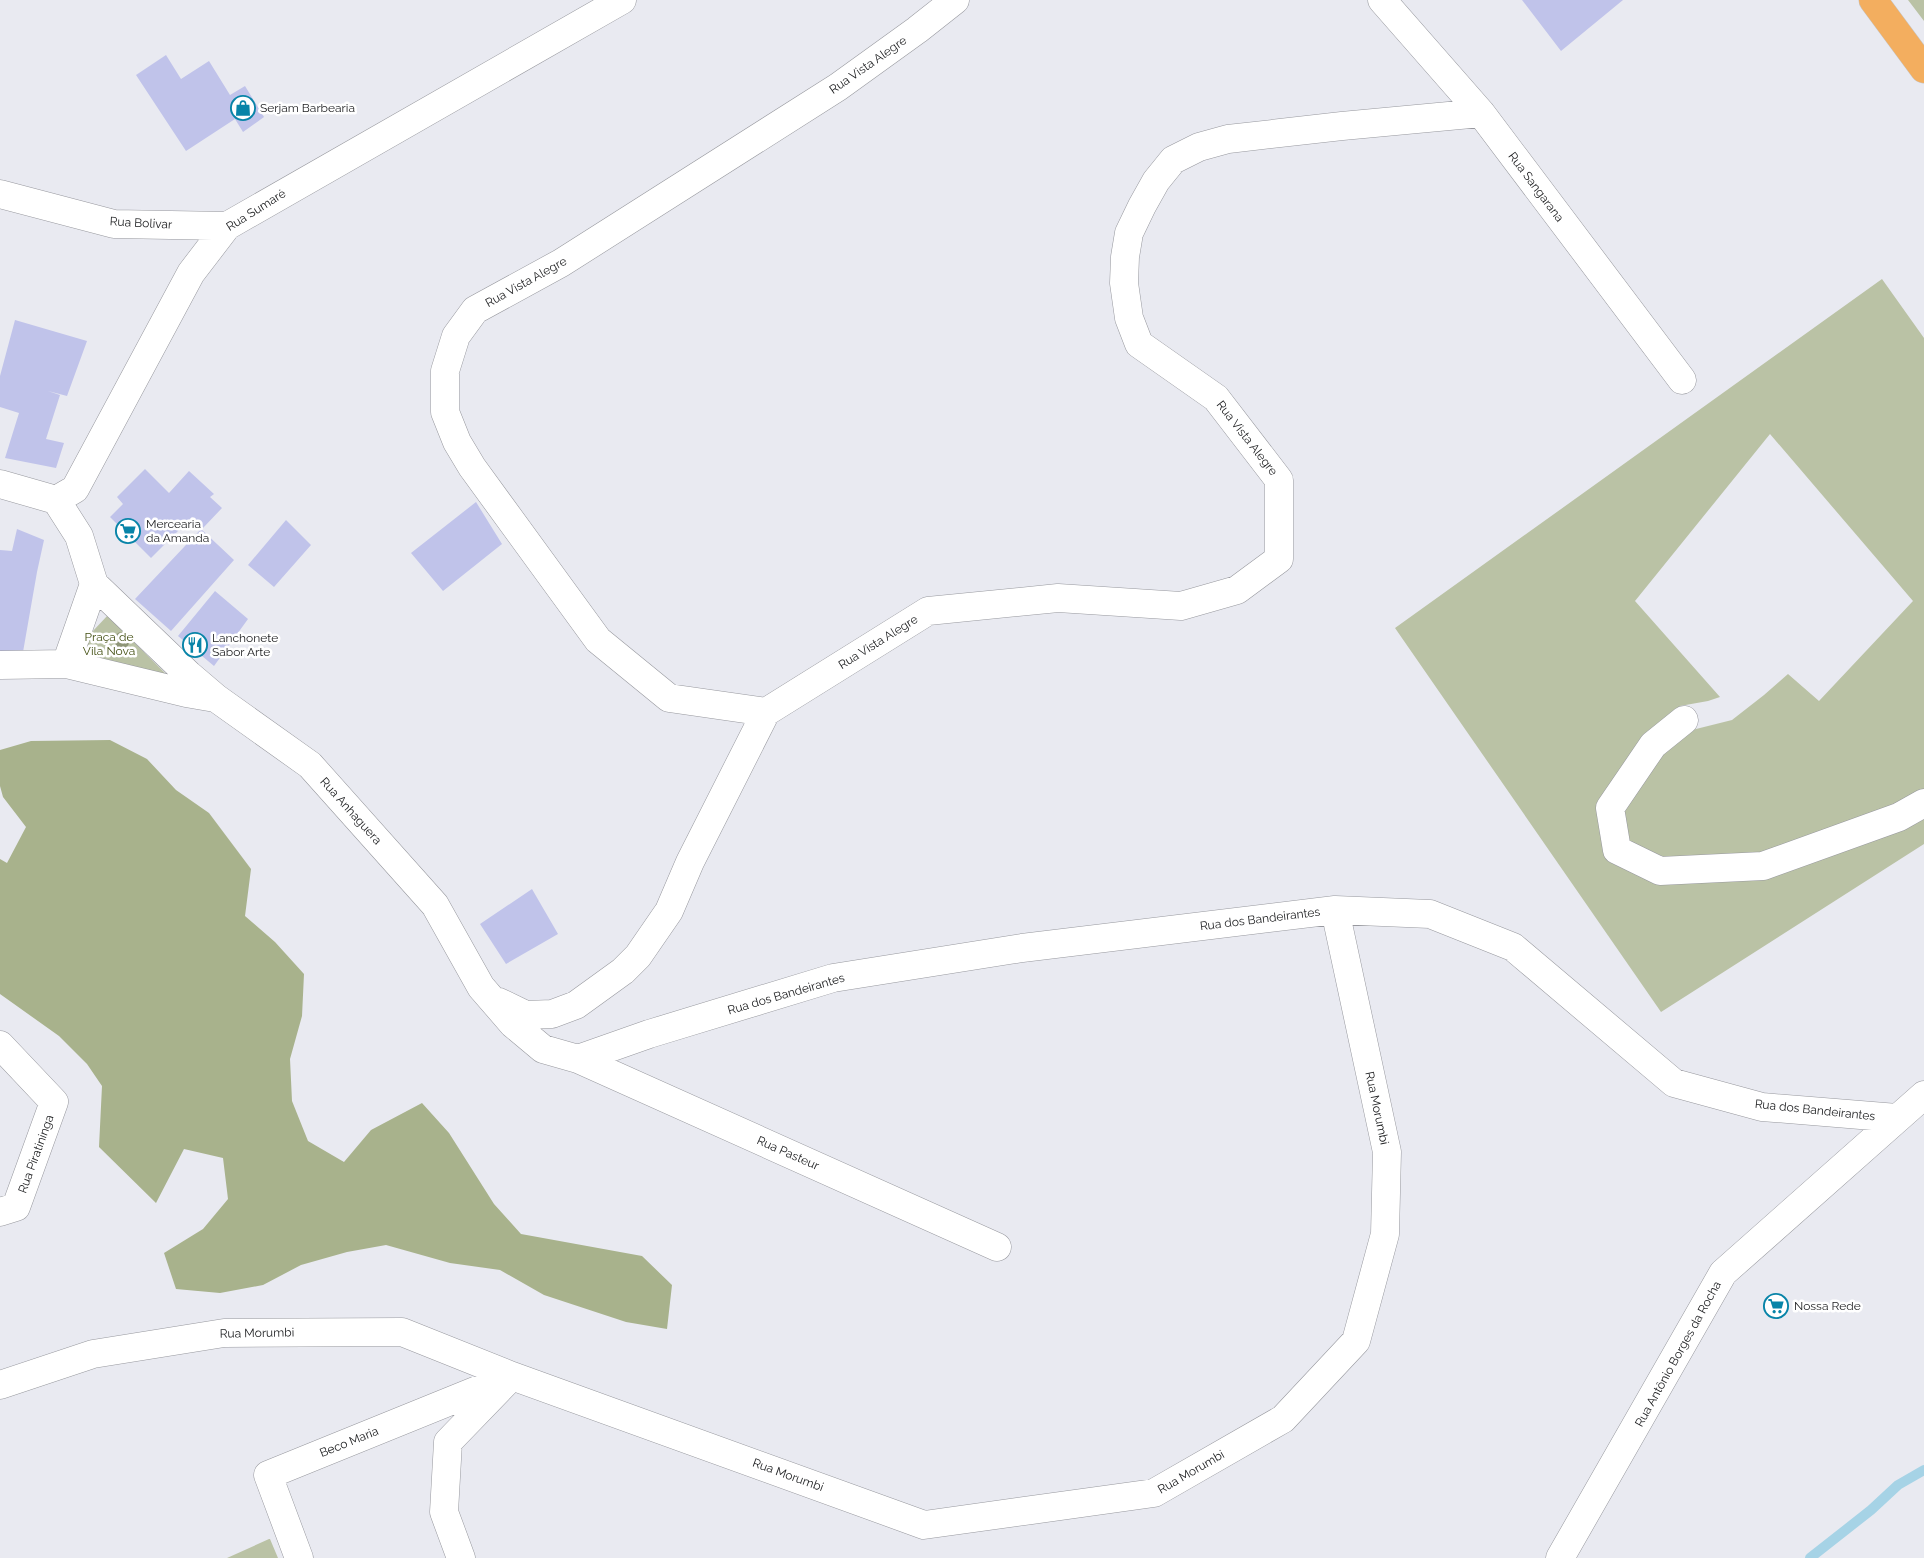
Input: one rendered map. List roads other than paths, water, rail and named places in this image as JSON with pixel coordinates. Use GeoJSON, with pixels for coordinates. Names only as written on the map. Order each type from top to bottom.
{"type":"FeatureCollection","features":[{"type":"Feature","properties":{"kind":"highway"},"geometry":{"type":"LineString","coordinates":[[1873,0],[1924,70]]}},
{"type":"Feature","properties":{"kind":"street","name":"Rua Sumaré"},"geometry":{"type":"LineString","coordinates":[[56,500],[75,489],[190,273],[226,226],[622,0]]}},
{"type":"Feature","properties":{"kind":"street","name":"Rua Vista Alegre"},"geometry":{"type":"LineString","coordinates":[[955,0],[838,88],[561,263],[475,310],[456,336],[445,371],[445,412],[457,442],[472,467],[598,640],[669,698],[766,712],[928,611],[1058,598],[1181,606],[1237,590],[1279,559],[1279,480],[1216,398],[1139,344],[1129,318],[1124,283],[1125,257],[1129,233],[1142,206],[1156,181],[1173,160],[1199,147],[1228,139],[1481,113]]}},
{"type":"Feature","properties":{"kind":"street","name":"Rua Sangarana"},"geometry":{"type":"LineString","coordinates":[[1382,0],[1481,113],[1682,380]]}},
{"type":"Feature","properties":{"kind":"street","name":"Rua Bolivar"},"geometry":{"type":"LineString","coordinates":[[0,194],[114,224],[226,226]]}},
{"type":"Feature","properties":{"kind":"street"},"geometry":{"type":"LineString","coordinates":[[0,484],[56,500],[78,536],[94,584],[66,664]]}},
{"type":"Feature","properties":{"kind":"street","name":"Rua Anhaguera"},"geometry":{"type":"LineString","coordinates":[[94,584],[188,684],[216,698],[310,765],[435,905],[481,987],[513,1024],[543,1049],[578,1059]]}},
{"type":"Feature","properties":{"kind":"street"},"geometry":{"type":"LineString","coordinates":[[0,666],[66,664],[188,684]]}},
{"type":"Feature","properties":{"kind":"street"},"geometry":{"type":"LineString","coordinates":[[481,987],[500,1003],[526,1015],[552,1014],[576,1005],[623,971],[638,956],[669,911],[690,862],[766,712]]}},
{"type":"Feature","properties":{"kind":"street"},"geometry":{"type":"LineString","coordinates":[[1684,720],[1653,745],[1610,808],[1617,850],[1660,870],[1763,866],[1899,817],[1924,803]]}},
{"type":"Feature","properties":{"kind":"street","name":"Rua dos Bandeirantes"},"geometry":{"type":"LineString","coordinates":[[578,1059],[649,1034],[834,978],[1022,948],[1335,910],[1430,914],[1513,947],[1674,1083],[1762,1107],[1897,1118]]}},
{"type":"Feature","properties":{"kind":"street","name":"Rua Morumbi"},"geometry":{"type":"LineString","coordinates":[[0,1385],[93,1354],[224,1333],[402,1332],[512,1376],[924,1525],[1154,1493],[1283,1419],[1356,1341],[1385,1234],[1387,1152],[1335,910]]}},
{"type":"Feature","properties":{"kind":"street","name":"Rua Piratininga"},"geometry":{"type":"LineString","coordinates":[[0,1044],[54,1102],[16,1207],[0,1212]]}},
{"type":"Feature","properties":{"kind":"street","name":"Rua Pasteur"},"geometry":{"type":"LineString","coordinates":[[578,1059],[997,1247]]}},
{"type":"Feature","properties":{"kind":"street","name":"Rua Antônio Borges da Rocha"},"geometry":{"type":"LineString","coordinates":[[1560,1558],[1723,1273],[1924,1095]]}},
{"type":"Feature","properties":{"kind":"street"},"geometry":{"type":"LineString","coordinates":[[461,1558],[444,1512],[448,1442],[512,1376]]}},
{"type":"Feature","properties":{"kind":"street","name":"Beco Maria"},"geometry":{"type":"LineString","coordinates":[[299,1558],[268,1475],[512,1376]]}},
{"type":"Feature","properties":{"kind":"waterway"},"geometry":{"type":"LineString","coordinates":[[1810,1558],[1871,1510],[1898,1485],[1924,1470]]}},
{"type":"Feature","properties":{"kind":"place","name":"Serjam Barbearia"},"geometry":{"type":"Point","coordinates":[243,108]}},
{"type":"Feature","properties":{"kind":"place","name":"Mercearia da Amanda"},"geometry":{"type":"Point","coordinates":[128,531]}},
{"type":"Feature","properties":{"kind":"place","name":"Lanchonete Sabor Arte"},"geometry":{"type":"Point","coordinates":[195,645]}},
{"type":"Feature","properties":{"kind":"place","name":"Nossa Rede"},"geometry":{"type":"Point","coordinates":[1776,1306]}},
{"type":"Feature","properties":{"kind":"park label","name":"Praça de Vila Nova"},"geometry":{"type":"Point","coordinates":[109,644]}}]}
